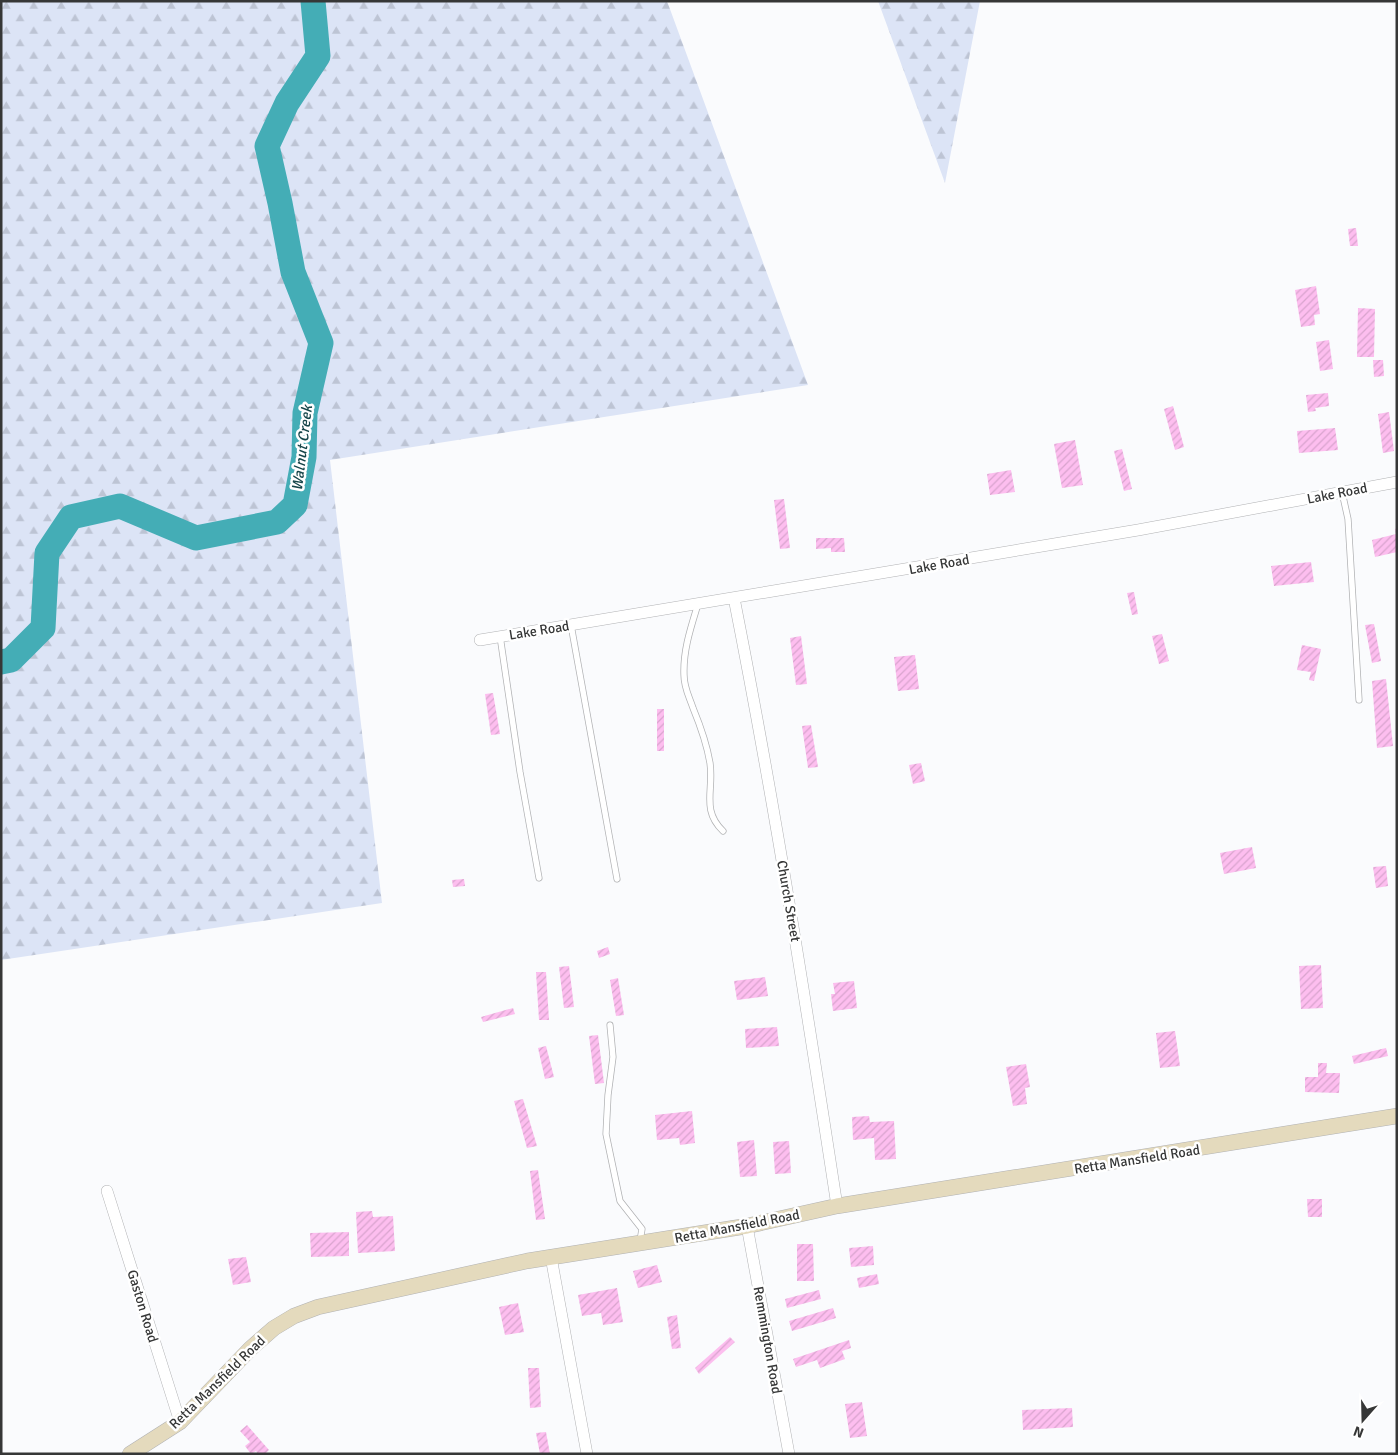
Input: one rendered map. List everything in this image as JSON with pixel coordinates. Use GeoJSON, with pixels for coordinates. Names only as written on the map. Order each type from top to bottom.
{"type":"FeatureCollection","features":[{"type":"Feature","properties":{"kind":"street","name":"Lake Road"},"geometry":{"type":"LineString","coordinates":[[480,640],[1138,530],[1397,482]]}},
{"type":"Feature","properties":{"kind":"street","name":"Church Street"},"geometry":{"type":"LineString","coordinates":[[734,598],[753,690],[838,1206]]}},
{"type":"Feature","properties":{"kind":"street","name":"Retta Mansfield Road"},"geometry":{"type":"LineString","coordinates":[[130,1454],[180,1422],[250,1349],[274,1328],[294,1316],[318,1307],[527,1261],[747,1226],[838,1206],[1397,1116]]}},
{"type":"Feature","properties":{"kind":"street","name":"Gaston Road"},"geometry":{"type":"LineString","coordinates":[[107,1190],[180,1422]]}},
{"type":"Feature","properties":{"kind":"street","name":"Remmington Road"},"geometry":{"type":"LineString","coordinates":[[747,1226],[788,1454]]}},
{"type":"Feature","properties":{"kind":"street"},"geometry":{"type":"LineString","coordinates":[[551,1257],[587,1454]]}},
{"type":"Feature","properties":{"kind":"lane"},"geometry":{"type":"LineString","coordinates":[[1342,492],[1348,519],[1359,700]]}},
{"type":"Feature","properties":{"kind":"lane"},"geometry":{"type":"LineString","coordinates":[[698,604],[684,656],[685,690],[696,715],[710,761],[710,810],[715,823],[723,831]]}},
{"type":"Feature","properties":{"kind":"lane"},"geometry":{"type":"LineString","coordinates":[[571,624],[617,879]]}},
{"type":"Feature","properties":{"kind":"lane"},"geometry":{"type":"LineString","coordinates":[[500,636],[520,772],[539,878]]}},
{"type":"Feature","properties":{"kind":"lane"},"geometry":{"type":"LineString","coordinates":[[610,1025],[613,1057],[608,1095],[606,1134],[620,1201],[642,1229],[640,1243]]}},
{"type":"Feature","properties":{"kind":"green space"},"geometry":{"type":"Polygon","coordinates":[[[1,1],[667,1],[808,385],[330,460],[382,903],[1,960],[1,1]]]}},
{"type":"Feature","properties":{"kind":"green space"},"geometry":{"type":"Polygon","coordinates":[[[878,1],[980,1],[945,183],[878,1]]]}},
{"type":"Feature","properties":{"kind":"building"},"geometry":{"type":"Polygon","coordinates":[[[1356,228],[1358,246],[1350,246],[1348,229],[1356,228]]]}},
{"type":"Feature","properties":{"kind":"building"},"geometry":{"type":"Polygon","coordinates":[[[1316,286],[1320,314],[1314,315],[1315,325],[1301,327],[1295,290],[1316,286]]]}},
{"type":"Feature","properties":{"kind":"building"},"geometry":{"type":"Polygon","coordinates":[[[1358,308],[1375,309],[1374,357],[1357,357],[1358,308]]]}},
{"type":"Feature","properties":{"kind":"building"},"geometry":{"type":"Polygon","coordinates":[[[1329,340],[1333,369],[1320,371],[1316,342],[1329,340]]]}},
{"type":"Feature","properties":{"kind":"building"},"geometry":{"type":"Polygon","coordinates":[[[1373,360],[1383,360],[1384,376],[1374,377],[1373,360]]]}},
{"type":"Feature","properties":{"kind":"building"},"geometry":{"type":"Polygon","coordinates":[[[1328,393],[1329,406],[1315,408],[1316,411],[1308,412],[1306,395],[1328,393]]]}},
{"type":"Feature","properties":{"kind":"building"},"geometry":{"type":"Polygon","coordinates":[[[1173,406],[1184,447],[1175,450],[1164,409],[1173,406]]]}},
{"type":"Feature","properties":{"kind":"building"},"geometry":{"type":"Polygon","coordinates":[[[1389,412],[1394,451],[1383,453],[1378,414],[1389,412]]]}},
{"type":"Feature","properties":{"kind":"building"},"geometry":{"type":"Polygon","coordinates":[[[1335,428],[1338,450],[1299,453],[1297,431],[1335,428]]]}},
{"type":"Feature","properties":{"kind":"building"},"geometry":{"type":"Polygon","coordinates":[[[1075,440],[1083,485],[1062,488],[1054,444],[1075,440]]]}},
{"type":"Feature","properties":{"kind":"building"},"geometry":{"type":"Polygon","coordinates":[[[1122,449],[1132,489],[1124,491],[1114,451],[1122,449]]]}},
{"type":"Feature","properties":{"kind":"building"},"geometry":{"type":"Polygon","coordinates":[[[1011,470],[1015,492],[990,495],[987,474],[1011,470]]]}},
{"type":"Feature","properties":{"kind":"building"},"geometry":{"type":"Polygon","coordinates":[[[784,499],[790,548],[780,549],[774,500],[784,499]]]}},
{"type":"Feature","properties":{"kind":"building"},"geometry":{"type":"Polygon","coordinates":[[[1397,528],[1397,552],[1375,557],[1372,540],[1396,534],[1395,529],[1397,528]]]}},
{"type":"Feature","properties":{"kind":"building"},"geometry":{"type":"Polygon","coordinates":[[[816,538],[844,538],[845,552],[831,552],[831,548],[816,549],[816,538]]]}},
{"type":"Feature","properties":{"kind":"building"},"geometry":{"type":"Polygon","coordinates":[[[1311,562],[1314,582],[1274,586],[1271,566],[1311,562]]]}},
{"type":"Feature","properties":{"kind":"building"},"geometry":{"type":"Polygon","coordinates":[[[1134,592],[1138,614],[1132,615],[1127,593],[1134,592]]]}},
{"type":"Feature","properties":{"kind":"building"},"geometry":{"type":"Polygon","coordinates":[[[1374,624],[1381,661],[1372,663],[1365,625],[1374,624]]]}},
{"type":"Feature","properties":{"kind":"building"},"geometry":{"type":"Polygon","coordinates":[[[1162,634],[1169,661],[1159,664],[1152,636],[1162,634]]]}},
{"type":"Feature","properties":{"kind":"building"},"geometry":{"type":"Polygon","coordinates":[[[801,636],[807,684],[796,685],[790,638],[801,636]]]}},
{"type":"Feature","properties":{"kind":"building"},"geometry":{"type":"Polygon","coordinates":[[[1302,645],[1321,649],[1314,681],[1309,680],[1311,672],[1297,670],[1302,645]]]}},
{"type":"Feature","properties":{"kind":"building"},"geometry":{"type":"Polygon","coordinates":[[[915,655],[919,689],[898,691],[894,657],[915,655]]]}},
{"type":"Feature","properties":{"kind":"building"},"geometry":{"type":"Polygon","coordinates":[[[1386,679],[1393,746],[1377,748],[1372,681],[1386,679]]]}},
{"type":"Feature","properties":{"kind":"building"},"geometry":{"type":"Polygon","coordinates":[[[493,693],[500,734],[491,735],[485,694],[493,693]]]}},
{"type":"Feature","properties":{"kind":"building"},"geometry":{"type":"Polygon","coordinates":[[[657,709],[664,709],[664,751],[657,751],[657,709]]]}},
{"type":"Feature","properties":{"kind":"building"},"geometry":{"type":"Polygon","coordinates":[[[811,725],[818,767],[808,768],[802,726],[811,725]]]}},
{"type":"Feature","properties":{"kind":"building"},"geometry":{"type":"Polygon","coordinates":[[[921,763],[925,781],[913,784],[909,765],[921,763]]]}},
{"type":"Feature","properties":{"kind":"building"},"geometry":{"type":"Polygon","coordinates":[[[1252,847],[1256,868],[1224,874],[1220,853],[1252,847]]]}},
{"type":"Feature","properties":{"kind":"building"},"geometry":{"type":"Polygon","coordinates":[[[1386,866],[1388,886],[1376,888],[1373,867],[1386,866]]]}},
{"type":"Feature","properties":{"kind":"building"},"geometry":{"type":"Polygon","coordinates":[[[464,879],[465,886],[453,887],[452,880],[464,879]]]}},
{"type":"Feature","properties":{"kind":"building"},"geometry":{"type":"Polygon","coordinates":[[[608,947],[610,954],[599,958],[597,951],[608,947]]]}},
{"type":"Feature","properties":{"kind":"building"},"geometry":{"type":"Polygon","coordinates":[[[1321,965],[1323,1008],[1301,1009],[1299,966],[1321,965]]]}},
{"type":"Feature","properties":{"kind":"building"},"geometry":{"type":"Polygon","coordinates":[[[569,966],[574,1007],[564,1008],[559,967],[569,966]]]}},
{"type":"Feature","properties":{"kind":"building"},"geometry":{"type":"Polygon","coordinates":[[[536,972],[546,972],[549,1020],[539,1020],[536,972]]]}},
{"type":"Feature","properties":{"kind":"building"},"geometry":{"type":"Polygon","coordinates":[[[765,977],[768,996],[737,1000],[734,981],[765,977]]]}},
{"type":"Feature","properties":{"kind":"building"},"geometry":{"type":"Polygon","coordinates":[[[618,978],[624,1015],[616,1016],[610,980],[618,978]]]}},
{"type":"Feature","properties":{"kind":"building"},"geometry":{"type":"Polygon","coordinates":[[[854,981],[857,1008],[833,1011],[831,994],[835,994],[833,983],[854,981]]]}},
{"type":"Feature","properties":{"kind":"building"},"geometry":{"type":"Polygon","coordinates":[[[513,1008],[515,1014],[483,1022],[481,1017],[513,1008]]]}},
{"type":"Feature","properties":{"kind":"building"},"geometry":{"type":"Polygon","coordinates":[[[777,1027],[779,1046],[746,1048],[745,1029],[777,1027]]]}},
{"type":"Feature","properties":{"kind":"building"},"geometry":{"type":"Polygon","coordinates":[[[1175,1031],[1180,1066],[1160,1068],[1156,1033],[1175,1031]]]}},
{"type":"Feature","properties":{"kind":"building"},"geometry":{"type":"Polygon","coordinates":[[[598,1035],[604,1083],[595,1084],[589,1036],[598,1035]]]}},
{"type":"Feature","properties":{"kind":"building"},"geometry":{"type":"Polygon","coordinates":[[[546,1046],[554,1077],[545,1079],[538,1048],[546,1046]]]}},
{"type":"Feature","properties":{"kind":"building"},"geometry":{"type":"Polygon","coordinates":[[[1386,1048],[1388,1056],[1354,1064],[1352,1056],[1386,1048]]]}},
{"type":"Feature","properties":{"kind":"building"},"geometry":{"type":"Polygon","coordinates":[[[1318,1063],[1327,1063],[1326,1073],[1340,1073],[1339,1093],[1305,1092],[1305,1077],[1318,1077],[1318,1063]]]}},
{"type":"Feature","properties":{"kind":"building"},"geometry":{"type":"Polygon","coordinates":[[[1026,1064],[1030,1087],[1025,1088],[1027,1104],[1013,1106],[1006,1067],[1026,1064]]]}},
{"type":"Feature","properties":{"kind":"building"},"geometry":{"type":"Polygon","coordinates":[[[523,1099],[537,1146],[527,1148],[514,1101],[523,1099]]]}},
{"type":"Feature","properties":{"kind":"building"},"geometry":{"type":"Polygon","coordinates":[[[692,1111],[695,1143],[680,1145],[679,1138],[657,1140],[655,1115],[692,1111]]]}},
{"type":"Feature","properties":{"kind":"building"},"geometry":{"type":"Polygon","coordinates":[[[869,1116],[870,1122],[894,1121],[896,1159],[875,1160],[874,1138],[853,1140],[852,1117],[869,1116]]]}},
{"type":"Feature","properties":{"kind":"building"},"geometry":{"type":"Polygon","coordinates":[[[754,1140],[757,1176],[740,1177],[737,1142],[754,1140]]]}},
{"type":"Feature","properties":{"kind":"building"},"geometry":{"type":"Polygon","coordinates":[[[789,1141],[791,1173],[775,1174],[773,1142],[789,1141]]]}},
{"type":"Feature","properties":{"kind":"building"},"geometry":{"type":"Polygon","coordinates":[[[538,1170],[545,1219],[536,1220],[530,1171],[538,1170]]]}},
{"type":"Feature","properties":{"kind":"building"},"geometry":{"type":"Polygon","coordinates":[[[1307,1199],[1322,1199],[1322,1217],[1308,1217],[1307,1199]]]}},
{"type":"Feature","properties":{"kind":"building"},"geometry":{"type":"Polygon","coordinates":[[[372,1211],[373,1217],[393,1216],[395,1251],[358,1253],[356,1212],[372,1211]]]}},
{"type":"Feature","properties":{"kind":"building"},"geometry":{"type":"Polygon","coordinates":[[[349,1232],[349,1256],[311,1257],[310,1233],[349,1232]]]}},
{"type":"Feature","properties":{"kind":"building"},"geometry":{"type":"Polygon","coordinates":[[[797,1244],[813,1244],[814,1281],[797,1281],[797,1244]]]}},
{"type":"Feature","properties":{"kind":"building"},"geometry":{"type":"Polygon","coordinates":[[[873,1246],[874,1265],[851,1267],[849,1248],[873,1246]]]}},
{"type":"Feature","properties":{"kind":"building"},"geometry":{"type":"Polygon","coordinates":[[[246,1257],[251,1282],[233,1285],[228,1259],[246,1257]]]}},
{"type":"Feature","properties":{"kind":"building"},"geometry":{"type":"Polygon","coordinates":[[[657,1265],[662,1282],[638,1288],[633,1271],[657,1265]]]}},
{"type":"Feature","properties":{"kind":"building"},"geometry":{"type":"Polygon","coordinates":[[[877,1274],[879,1284],[859,1288],[857,1278],[877,1274]]]}},
{"type":"Feature","properties":{"kind":"building"},"geometry":{"type":"Polygon","coordinates":[[[617,1288],[623,1322],[603,1325],[601,1313],[582,1316],[578,1295],[617,1288]]]}},
{"type":"Feature","properties":{"kind":"building"},"geometry":{"type":"Polygon","coordinates":[[[819,1290],[821,1299],[787,1308],[785,1299],[819,1290]]]}},
{"type":"Feature","properties":{"kind":"building"},"geometry":{"type":"Polygon","coordinates":[[[518,1303],[524,1332],[505,1335],[499,1307],[518,1303]]]}},
{"type":"Feature","properties":{"kind":"building"},"geometry":{"type":"Polygon","coordinates":[[[833,1308],[836,1318],[792,1331],[789,1321],[833,1308]]]}},
{"type":"Feature","properties":{"kind":"building"},"geometry":{"type":"Polygon","coordinates":[[[677,1315],[681,1348],[672,1349],[667,1317],[677,1315]]]}},
{"type":"Feature","properties":{"kind":"building"},"geometry":{"type":"Polygon","coordinates":[[[730,1337],[735,1342],[699,1374],[695,1368],[730,1337]]]}},
{"type":"Feature","properties":{"kind":"building"},"geometry":{"type":"Polygon","coordinates":[[[849,1340],[851,1348],[842,1351],[845,1359],[820,1368],[817,1360],[796,1367],[793,1359],[849,1340]]]}},
{"type":"Feature","properties":{"kind":"building"},"geometry":{"type":"Polygon","coordinates":[[[528,1368],[539,1368],[541,1407],[530,1408],[528,1368]]]}},
{"type":"Feature","properties":{"kind":"building"},"geometry":{"type":"Polygon","coordinates":[[[862,1402],[867,1436],[850,1438],[845,1404],[862,1402]]]}},
{"type":"Feature","properties":{"kind":"building"},"geometry":{"type":"Polygon","coordinates":[[[1072,1408],[1073,1427],[1023,1430],[1022,1410],[1072,1408]]]}},
{"type":"Feature","properties":{"kind":"building"},"geometry":{"type":"Polygon","coordinates":[[[247,1425],[269,1450],[265,1454],[258,1454],[256,1451],[251,1454],[245,1446],[250,1442],[240,1431],[247,1425]]]}},
{"type":"Feature","properties":{"kind":"building"},"geometry":{"type":"Polygon","coordinates":[[[546,1432],[550,1454],[540,1454],[536,1433],[546,1432]]]}},
{"type":"Feature","properties":{"kind":"waterway","name":"Walnut Creek"},"geometry":{"type":"LineString","coordinates":[[1,662],[11,660],[43,628],[47,553],[71,517],[120,506],[196,538],[277,522],[295,505],[304,457],[305,413],[321,343],[293,272],[267,146],[287,103],[318,56],[313,1]]}}]}
